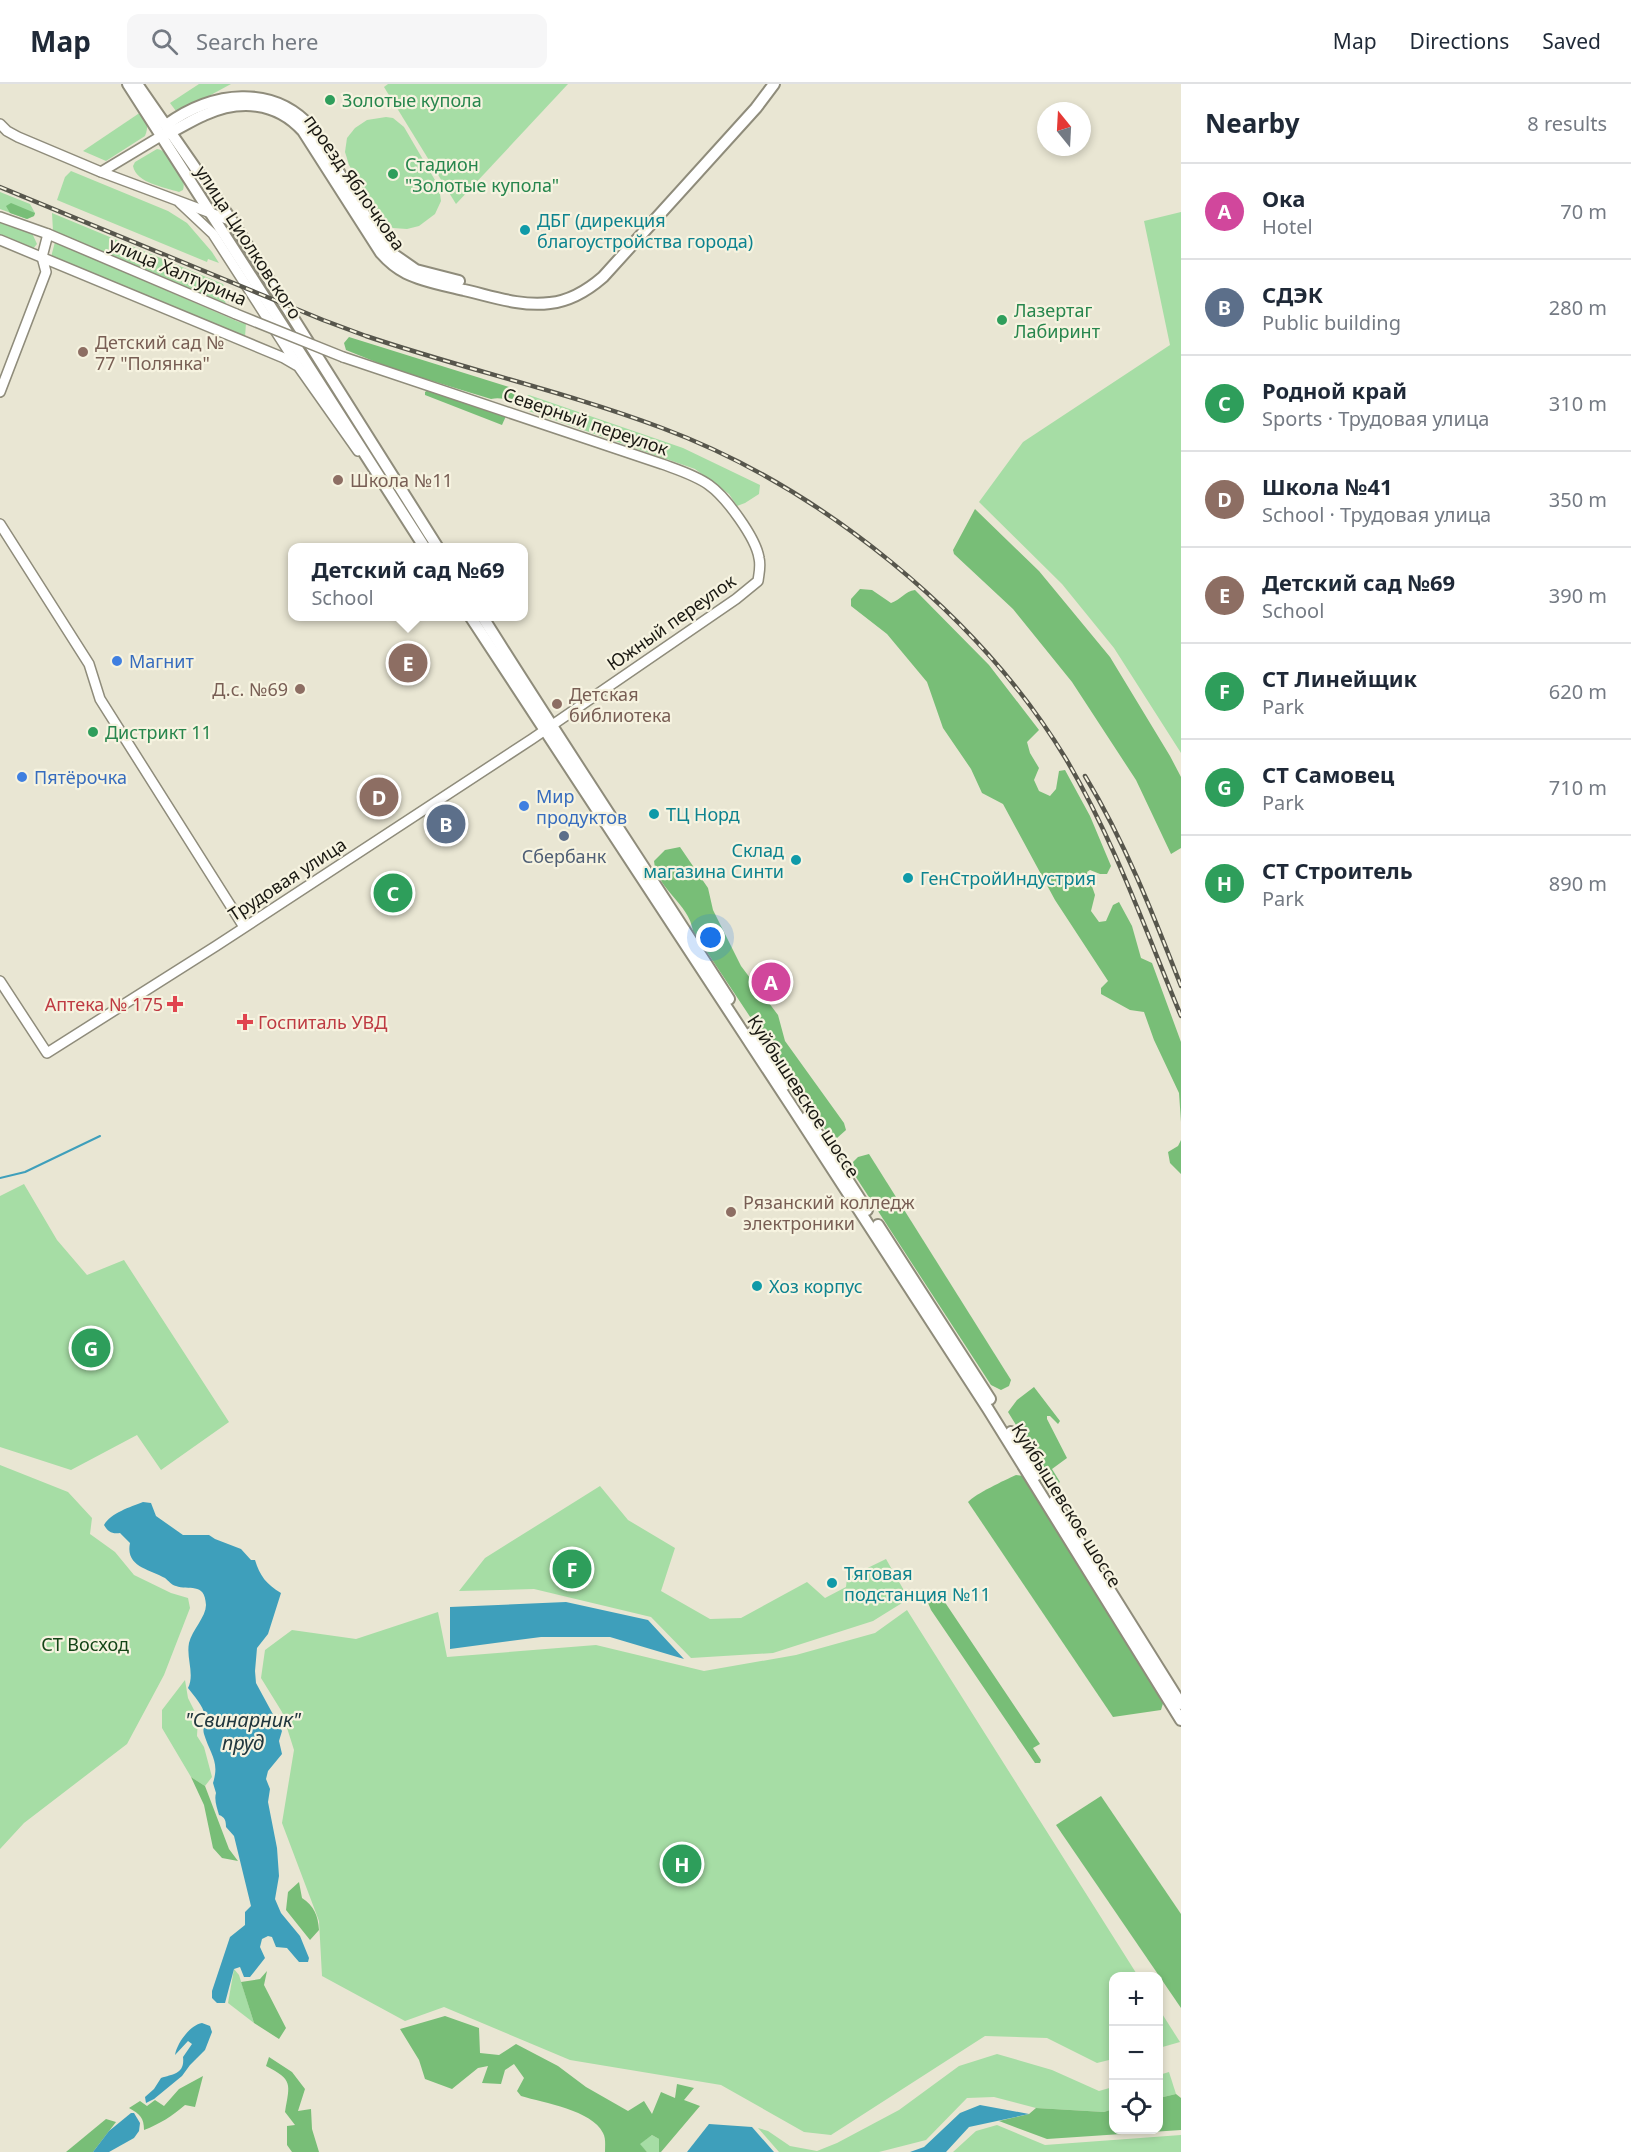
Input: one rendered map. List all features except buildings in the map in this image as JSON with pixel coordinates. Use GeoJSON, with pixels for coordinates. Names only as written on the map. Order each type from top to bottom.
{"type":"FeatureCollection","features":[{"type":"Feature","properties":{"kind":"main road","name":"улица Циолковского"},"geometry":{"type":"LineString","coordinates":[[128,84],[166,131],[232,221],[346,415]]}},
{"type":"Feature","properties":{"kind":"main road","name":"улица Циолковского"},"geometry":{"type":"LineString","coordinates":[[137,84],[213,214],[346,415]]}},
{"type":"Feature","properties":{"kind":"main road","name":"проезд Яблочкова"},"geometry":{"type":"LineString","coordinates":[[166,131],[218,110],[245,105],[271,108],[295,122],[303,131],[381,253],[398,268],[427,281],[527,303],[552,303],[566,300],[584,291],[603,277],[756,108],[774,84]]}},
{"type":"Feature","properties":{"kind":"main road"},"geometry":{"type":"LineString","coordinates":[[346,415],[393,499],[422,543]]}},
{"type":"Feature","properties":{"kind":"main road"},"geometry":{"type":"LineString","coordinates":[[346,415],[435,543]]}},
{"type":"Feature","properties":{"kind":"main road","name":"Куйбышевское шоссе"},"geometry":{"type":"LineString","coordinates":[[473,621],[682,924],[962,1356],[1181,1704]]}},
{"type":"Feature","properties":{"kind":"main road","name":"Куйбышевское шоссе"},"geometry":{"type":"LineString","coordinates":[[485,621],[547,728],[769,1075],[975,1390],[1181,1720]]}},
{"type":"Feature","properties":{"kind":"street"},"geometry":{"type":"LineString","coordinates":[[0,124],[18,137],[101,172],[232,221]]}},
{"type":"Feature","properties":{"kind":"street"},"geometry":{"type":"LineString","coordinates":[[101,172],[166,131]]}},
{"type":"Feature","properties":{"kind":"street"},"geometry":{"type":"LineString","coordinates":[[180,203],[213,234],[336,422],[393,499]]}},
{"type":"Feature","properties":{"kind":"street","name":"улица Халтурина"},"geometry":{"type":"LineString","coordinates":[[0,217],[48,234],[343,357]]}},
{"type":"Feature","properties":{"kind":"street"},"geometry":{"type":"LineString","coordinates":[[0,392],[46,272],[42,257],[48,234]]}},
{"type":"Feature","properties":{"kind":"street"},"geometry":{"type":"LineString","coordinates":[[0,240],[284,358],[298,366]]}},
{"type":"Feature","properties":{"kind":"street","name":"Северный переулок"},"geometry":{"type":"LineString","coordinates":[[343,357],[692,475],[710,486],[736,514],[759,556],[758,581]]}},
{"type":"Feature","properties":{"kind":"street"},"geometry":{"type":"LineString","coordinates":[[0,524],[89,664],[100,699],[244,927]]}},
{"type":"Feature","properties":{"kind":"street","name":"Южный переулок"},"geometry":{"type":"LineString","coordinates":[[547,728],[758,581]]}},
{"type":"Feature","properties":{"kind":"street","name":"Трудовая улица"},"geometry":{"type":"LineString","coordinates":[[0,981],[47,1053],[547,728]]}},
{"type":"Feature","properties":{"kind":"green space"},"geometry":{"type":"Polygon","coordinates":[[[199,84],[231,84],[183,110],[176,111],[170,103],[199,84]]]}},
{"type":"Feature","properties":{"kind":"green space"},"geometry":{"type":"Polygon","coordinates":[[[388,84],[568,84],[456,204],[384,87],[388,84]]]}},
{"type":"Feature","properties":{"kind":"green space"},"geometry":{"type":"Polygon","coordinates":[[[141,112],[147,124],[145,136],[106,161],[83,151],[141,112]]]}},
{"type":"Feature","properties":{"kind":"green space","name":"Стадион \"Золотые купола\""},"geometry":{"type":"Polygon","coordinates":[[[393,118],[404,127],[439,187],[441,201],[435,214],[419,226],[407,229],[393,228],[382,220],[349,165],[345,152],[347,138],[355,128],[367,120],[393,118]]]}},
{"type":"Feature","properties":{"kind":"green space"},"geometry":{"type":"Polygon","coordinates":[[[157,149],[167,154],[180,172],[184,185],[183,190],[179,192],[151,184],[135,172],[133,166],[135,162],[157,149]]]}},
{"type":"Feature","properties":{"kind":"green space"},"geometry":{"type":"Polygon","coordinates":[[[71,171],[168,211],[187,223],[219,263],[208,259],[207,262],[57,200],[65,177],[71,171]]]}},
{"type":"Feature","properties":{"kind":"green space"},"geometry":{"type":"Polygon","coordinates":[[[0,192],[30,204],[35,213],[34,216],[27,219],[0,209],[0,192]]]}},
{"type":"Feature","properties":{"kind":"green space"},"geometry":{"type":"Polygon","coordinates":[[[11,203],[35,213],[34,216],[27,219],[10,213],[6,206],[11,203]]]}},
{"type":"Feature","properties":{"kind":"green space"},"geometry":{"type":"Polygon","coordinates":[[[1181,212],[1181,753],[1114,648],[1062,584],[979,502],[1023,442],[1170,345],[1144,221],[1181,212]]]}},
{"type":"Feature","properties":{"kind":"green space"},"geometry":{"type":"Polygon","coordinates":[[[52,213],[223,284],[228,295],[222,294],[227,306],[53,231],[52,213]]]}},
{"type":"Feature","properties":{"kind":"green space"},"geometry":{"type":"Polygon","coordinates":[[[0,221],[32,233],[37,244],[32,250],[0,236],[0,221]]]}},
{"type":"Feature","properties":{"kind":"green space"},"geometry":{"type":"Polygon","coordinates":[[[55,242],[239,322],[246,323],[245,337],[51,257],[55,242]]]}},
{"type":"Feature","properties":{"kind":"green space"},"geometry":{"type":"Polygon","coordinates":[[[349,337],[509,387],[515,392],[514,399],[491,399],[393,369],[346,350],[344,343],[349,337]]]}},
{"type":"Feature","properties":{"kind":"green space"},"geometry":{"type":"Polygon","coordinates":[[[428,390],[506,416],[502,425],[425,395],[428,390]]]}},
{"type":"Feature","properties":{"kind":"green space"},"geometry":{"type":"Polygon","coordinates":[[[529,395],[683,448],[760,485],[759,494],[737,506],[729,494],[695,469],[526,410],[522,401],[529,395]]]}},
{"type":"Feature","properties":{"kind":"green space"},"geometry":{"type":"Polygon","coordinates":[[[975,509],[1039,571],[1110,657],[1170,756],[1181,777],[1181,848],[1171,854],[1136,780],[1072,682],[1013,609],[954,554],[953,550],[975,509]]]}},
{"type":"Feature","properties":{"kind":"green space"},"geometry":{"type":"Polygon","coordinates":[[[860,589],[872,590],[891,603],[915,590],[989,665],[1039,730],[1027,742],[1030,753],[1039,768],[1034,780],[1039,791],[1050,796],[1056,789],[1059,771],[1065,770],[1090,816],[1111,866],[1107,874],[1090,870],[1087,872],[1095,895],[1091,911],[1099,922],[1106,921],[1113,905],[1119,902],[1132,926],[1141,958],[1152,963],[1181,1042],[1181,1122],[1179,1093],[1154,1040],[1144,1012],[1130,1010],[1101,994],[1101,988],[1108,981],[1055,900],[1003,804],[982,793],[971,769],[943,728],[927,682],[887,634],[851,606],[851,599],[860,589]]]}},
{"type":"Feature","properties":{"kind":"green space"},"geometry":{"type":"Polygon","coordinates":[[[680,847],[708,888],[713,910],[741,966],[778,1015],[785,1041],[844,1123],[846,1130],[837,1138],[830,1137],[693,931],[686,912],[660,880],[654,861],[665,850],[680,847]]]}},
{"type":"Feature","properties":{"kind":"green space"},"geometry":{"type":"Polygon","coordinates":[[[1181,1140],[1181,1174],[1170,1163],[1168,1152],[1178,1146],[1181,1140]]]}},
{"type":"Feature","properties":{"kind":"green space"},"geometry":{"type":"Polygon","coordinates":[[[869,1154],[1011,1380],[1009,1386],[1001,1390],[991,1385],[852,1171],[852,1163],[858,1157],[869,1154]]]}},
{"type":"Feature","properties":{"kind":"green space"},"geometry":{"type":"Polygon","coordinates":[[[24,1184],[57,1240],[87,1275],[124,1260],[229,1422],[161,1470],[137,1435],[71,1470],[0,1447],[0,1196],[24,1184]]]}},
{"type":"Feature","properties":{"kind":"green space"},"geometry":{"type":"Polygon","coordinates":[[[1034,1387],[1060,1421],[1058,1424],[1047,1416],[1067,1458],[1052,1469],[1060,1482],[1056,1485],[1052,1483],[1008,1412],[1017,1400],[1034,1387]]]}},
{"type":"Feature","properties":{"kind":"green space","name":"СТ Восход"},"geometry":{"type":"Polygon","coordinates":[[[0,1465],[68,1492],[92,1518],[90,1534],[115,1552],[134,1575],[171,1593],[188,1598],[190,1608],[164,1675],[127,1744],[24,1823],[0,1849],[0,1465]]]}},
{"type":"Feature","properties":{"kind":"green space"},"geometry":{"type":"Polygon","coordinates":[[[1016,1475],[1024,1476],[1164,1700],[1161,1710],[1113,1717],[968,1502],[983,1491],[1016,1475]]]}},
{"type":"Feature","properties":{"kind":"green space"},"geometry":{"type":"Polygon","coordinates":[[[600,1486],[628,1520],[675,1548],[661,1591],[710,1619],[741,1618],[807,1582],[825,1598],[846,1587],[847,1578],[886,1559],[906,1594],[902,1603],[873,1621],[773,1653],[691,1658],[651,1617],[534,1589],[459,1591],[485,1558],[600,1486]]]}},
{"type":"Feature","properties":{"kind":"green space"},"geometry":{"type":"Polygon","coordinates":[[[936,1589],[1040,1744],[1033,1748],[1041,1760],[1040,1763],[1035,1763],[931,1610],[926,1598],[936,1589]]]}},
{"type":"Feature","properties":{"kind":"green space"},"geometry":{"type":"Polygon","coordinates":[[[907,1610],[1135,1972],[1109,1972],[1109,2060],[1097,2063],[1047,2038],[985,2036],[831,2135],[804,2132],[721,2085],[570,2060],[444,2007],[405,2021],[322,1976],[319,1921],[282,1823],[294,1750],[282,1712],[261,1678],[265,1650],[292,1630],[356,1639],[438,1612],[447,1657],[596,1645],[704,1671],[796,1655],[875,1633],[907,1610]]]}},
{"type":"Feature","properties":{"kind":"green space"},"geometry":{"type":"Polygon","coordinates":[[[185,1680],[188,1698],[198,1718],[197,1736],[204,1747],[212,1777],[205,1786],[191,1777],[162,1728],[162,1710],[185,1680]]]}},
{"type":"Feature","properties":{"kind":"green space"},"geometry":{"type":"Polygon","coordinates":[[[191,1777],[205,1786],[229,1849],[238,1861],[222,1858],[213,1848],[204,1805],[191,1777]]]}},
{"type":"Feature","properties":{"kind":"green space"},"geometry":{"type":"Polygon","coordinates":[[[1101,1796],[1181,1914],[1181,2008],[1163,1982],[1163,1972],[1156,1972],[1056,1825],[1101,1796]]]}},
{"type":"Feature","properties":{"kind":"green space"},"geometry":{"type":"Polygon","coordinates":[[[299,1882],[302,1898],[310,1904],[318,1920],[319,1930],[310,1940],[286,1910],[288,1892],[299,1882]]]}},
{"type":"Feature","properties":{"kind":"green space"},"geometry":{"type":"Polygon","coordinates":[[[234,1969],[239,1975],[254,2023],[228,2003],[234,1969]]]}},
{"type":"Feature","properties":{"kind":"green space"},"geometry":{"type":"Polygon","coordinates":[[[267,1971],[264,1985],[286,2028],[279,2039],[254,2023],[241,1982],[260,1979],[267,1971]]]}},
{"type":"Feature","properties":{"kind":"green space"},"geometry":{"type":"Polygon","coordinates":[[[1163,2015],[1180,2042],[1163,2047],[1163,2015]]]}},
{"type":"Feature","properties":{"kind":"green space"},"geometry":{"type":"Polygon","coordinates":[[[445,2016],[479,2028],[480,2053],[499,2055],[516,2044],[558,2066],[586,2087],[628,2111],[644,2101],[652,2114],[661,2092],[675,2098],[677,2084],[694,2088],[684,2100],[700,2106],[661,2152],[659,2152],[659,2139],[652,2135],[640,2144],[647,2152],[605,2152],[603,2133],[589,2118],[566,2108],[521,2096],[517,2091],[524,2078],[514,2064],[505,2070],[501,2084],[482,2083],[488,2066],[478,2068],[452,2089],[425,2079],[419,2060],[400,2029],[445,2016]]]}},
{"type":"Feature","properties":{"kind":"green space"},"geometry":{"type":"Polygon","coordinates":[[[997,2054],[1052,2070],[1099,2091],[1109,2088],[1109,2110],[1104,2112],[1036,2108],[994,2097],[967,2098],[926,2140],[879,2152],[779,2152],[758,2128],[768,2131],[790,2146],[817,2151],[899,2110],[959,2066],[997,2054]]]}},
{"type":"Feature","properties":{"kind":"green space"},"geometry":{"type":"Polygon","coordinates":[[[269,2057],[292,2072],[305,2089],[298,2111],[311,2109],[312,2129],[319,2152],[292,2152],[287,2145],[287,2126],[295,2125],[285,2112],[288,2083],[281,2075],[266,2066],[269,2057]]]}},
{"type":"Feature","properties":{"kind":"green space"},"geometry":{"type":"Polygon","coordinates":[[[1169,2072],[1176,2094],[1163,2097],[1163,2074],[1169,2072]]]}},
{"type":"Feature","properties":{"kind":"green space"},"geometry":{"type":"Polygon","coordinates":[[[203,2076],[195,2107],[185,2105],[150,2128],[144,2130],[141,2117],[129,2108],[140,2101],[147,2106],[155,2100],[164,2106],[179,2089],[203,2076]]]}},
{"type":"Feature","properties":{"kind":"green space"},"geometry":{"type":"Polygon","coordinates":[[[1176,2094],[1181,2098],[1181,2130],[1163,2131],[1163,2097],[1176,2094]]]}},
{"type":"Feature","properties":{"kind":"green space"},"geometry":{"type":"Polygon","coordinates":[[[1036,2108],[1104,2112],[1109,2110],[1109,2134],[1121,2134],[1047,2139],[999,2121],[1029,2114],[1036,2108]]]}},
{"type":"Feature","properties":{"kind":"green space"},"geometry":{"type":"Polygon","coordinates":[[[106,2119],[116,2122],[93,2152],[66,2152],[106,2119]]]}},
{"type":"Feature","properties":{"kind":"green space"},"geometry":{"type":"Polygon","coordinates":[[[997,2125],[1045,2145],[1181,2135],[1181,2152],[953,2152],[976,2131],[997,2125]]]}},
{"type":"Feature","properties":{"kind":"green space"},"geometry":{"type":"Polygon","coordinates":[[[652,2135],[659,2139],[659,2152],[647,2152],[639,2144],[652,2135]]]}},
{"type":"Feature","properties":{"kind":"water","name":"\"Свинарник\" пруд"},"geometry":{"type":"Polygon","coordinates":[[[143,1502],[151,1503],[156,1516],[183,1535],[209,1535],[241,1549],[251,1560],[255,1560],[261,1575],[281,1593],[268,1634],[257,1648],[255,1671],[256,1683],[282,1731],[279,1741],[282,1754],[268,1771],[266,1779],[270,1789],[268,1802],[277,1848],[279,1876],[275,1899],[281,1913],[300,1936],[309,1958],[308,1962],[299,1962],[287,1948],[276,1947],[272,1937],[262,1939],[260,1947],[265,1958],[250,1977],[244,1977],[240,1967],[234,1969],[225,2003],[217,2003],[212,1998],[212,1991],[230,1937],[245,1925],[245,1912],[251,1906],[234,1836],[226,1827],[225,1820],[219,1815],[217,1807],[213,1783],[215,1763],[204,1732],[204,1712],[188,1688],[191,1677],[189,1643],[205,1610],[205,1597],[195,1588],[171,1584],[165,1578],[140,1566],[131,1557],[130,1543],[120,1533],[110,1532],[104,1525],[116,1514],[143,1502]]]}},
{"type":"Feature","properties":{"kind":"water"},"geometry":{"type":"Polygon","coordinates":[[[566,1602],[648,1620],[684,1659],[610,1637],[541,1637],[450,1649],[450,1607],[566,1602]]]}},
{"type":"Feature","properties":{"kind":"water"},"geometry":{"type":"Polygon","coordinates":[[[202,2023],[210,2026],[212,2032],[205,2050],[182,2076],[146,2103],[145,2097],[161,2078],[180,2070],[183,2057],[192,2044],[188,2041],[175,2055],[178,2045],[193,2027],[202,2023]]]}},
{"type":"Feature","properties":{"kind":"water"},"geometry":{"type":"Polygon","coordinates":[[[980,2105],[1029,2114],[969,2127],[946,2152],[910,2152],[924,2147],[960,2113],[980,2105]]]}},
{"type":"Feature","properties":{"kind":"water"},"geometry":{"type":"Polygon","coordinates":[[[134,2113],[140,2123],[139,2131],[134,2138],[109,2152],[93,2152],[109,2131],[134,2113]]]}},
{"type":"Feature","properties":{"kind":"water"},"geometry":{"type":"Polygon","coordinates":[[[709,2124],[752,2127],[774,2152],[687,2152],[709,2124]]]}},
{"type":"Feature","properties":{"kind":"waterway"},"geometry":{"type":"LineString","coordinates":[[0,1178],[25,1172],[100,1136]]}},
{"type":"Feature","properties":{"kind":"railway"},"geometry":{"type":"LineString","coordinates":[[0,187],[366,336],[589,403],[662,428],[721,453],[780,484],[836,521],[891,562],[942,607],[988,655],[1030,706],[1066,759],[1099,821],[1128,885],[1181,1016]]}},
{"type":"Feature","properties":{"kind":"railway"},"geometry":{"type":"LineString","coordinates":[[1085,776],[1126,852],[1181,986]]}},
{"type":"Feature","properties":{"kind":"place","name":"Золотые купола"},"geometry":{"type":"Point","coordinates":[330,100]}},
{"type":"Feature","properties":{"kind":"place","name":"Стадион \"Золотые купола\""},"geometry":{"type":"Point","coordinates":[393,174]}},
{"type":"Feature","properties":{"kind":"place","name":"ДБГ (дирекция благоустройства города)"},"geometry":{"type":"Point","coordinates":[525,230]}},
{"type":"Feature","properties":{"kind":"place","name":"Лазертаг Лабиринт"},"geometry":{"type":"Point","coordinates":[1002,320]}},
{"type":"Feature","properties":{"kind":"place","name":"Детский сад № 77 \"Полянка\""},"geometry":{"type":"Point","coordinates":[83,352]}},
{"type":"Feature","properties":{"kind":"place","name":"Школа №11"},"geometry":{"type":"Point","coordinates":[338,480]}},
{"type":"Feature","properties":{"kind":"place","name":"Магнит"},"geometry":{"type":"Point","coordinates":[117,661]}},
{"type":"Feature","properties":{"kind":"place","name":"Детский сад №69"},"geometry":{"type":"Point","coordinates":[408,663]}},
{"type":"Feature","properties":{"kind":"place","name":"Д.с. №69"},"geometry":{"type":"Point","coordinates":[300,689]}},
{"type":"Feature","properties":{"kind":"place","name":"Детская библиотека"},"geometry":{"type":"Point","coordinates":[557,704]}},
{"type":"Feature","properties":{"kind":"place","name":"Дистрикт 11"},"geometry":{"type":"Point","coordinates":[93,732]}},
{"type":"Feature","properties":{"kind":"place","name":"Пятёрочка"},"geometry":{"type":"Point","coordinates":[22,777]}},
{"type":"Feature","properties":{"kind":"place","name":"Школа №41"},"geometry":{"type":"Point","coordinates":[379,797]}},
{"type":"Feature","properties":{"kind":"place","name":"Мир продуктов"},"geometry":{"type":"Point","coordinates":[524,806]}},
{"type":"Feature","properties":{"kind":"place","name":"ТЦ Норд"},"geometry":{"type":"Point","coordinates":[654,814]}},
{"type":"Feature","properties":{"kind":"place","name":"СДЭК"},"geometry":{"type":"Point","coordinates":[446,824]}},
{"type":"Feature","properties":{"kind":"place","name":"Сбербанк"},"geometry":{"type":"Point","coordinates":[564,836]}},
{"type":"Feature","properties":{"kind":"place","name":"Склад магазина Синти"},"geometry":{"type":"Point","coordinates":[796,860]}},
{"type":"Feature","properties":{"kind":"place","name":"ГенСтройИндустрия"},"geometry":{"type":"Point","coordinates":[908,878]}},
{"type":"Feature","properties":{"kind":"place","name":"Родной край"},"geometry":{"type":"Point","coordinates":[393,893]}},
{"type":"Feature","properties":{"kind":"place","name":"Ока"},"geometry":{"type":"Point","coordinates":[771,982]}},
{"type":"Feature","properties":{"kind":"place","name":"Аптека № 175"},"geometry":{"type":"Point","coordinates":[175,1004]}},
{"type":"Feature","properties":{"kind":"place","name":"Госпиталь УВД"},"geometry":{"type":"Point","coordinates":[245,1022]}},
{"type":"Feature","properties":{"kind":"place","name":"Рязанский колледж электроники"},"geometry":{"type":"Point","coordinates":[731,1212]}},
{"type":"Feature","properties":{"kind":"place","name":"Хоз корпус"},"geometry":{"type":"Point","coordinates":[757,1286]}},
{"type":"Feature","properties":{"kind":"place","name":"СТ Самовец"},"geometry":{"type":"Point","coordinates":[91,1348]}},
{"type":"Feature","properties":{"kind":"place","name":"СТ Линейщик"},"geometry":{"type":"Point","coordinates":[572,1569]}},
{"type":"Feature","properties":{"kind":"place","name":"Тяговая подстанция №11"},"geometry":{"type":"Point","coordinates":[832,1583]}},
{"type":"Feature","properties":{"kind":"place","name":"СТ Строитель"},"geometry":{"type":"Point","coordinates":[682,1864]}}]}
